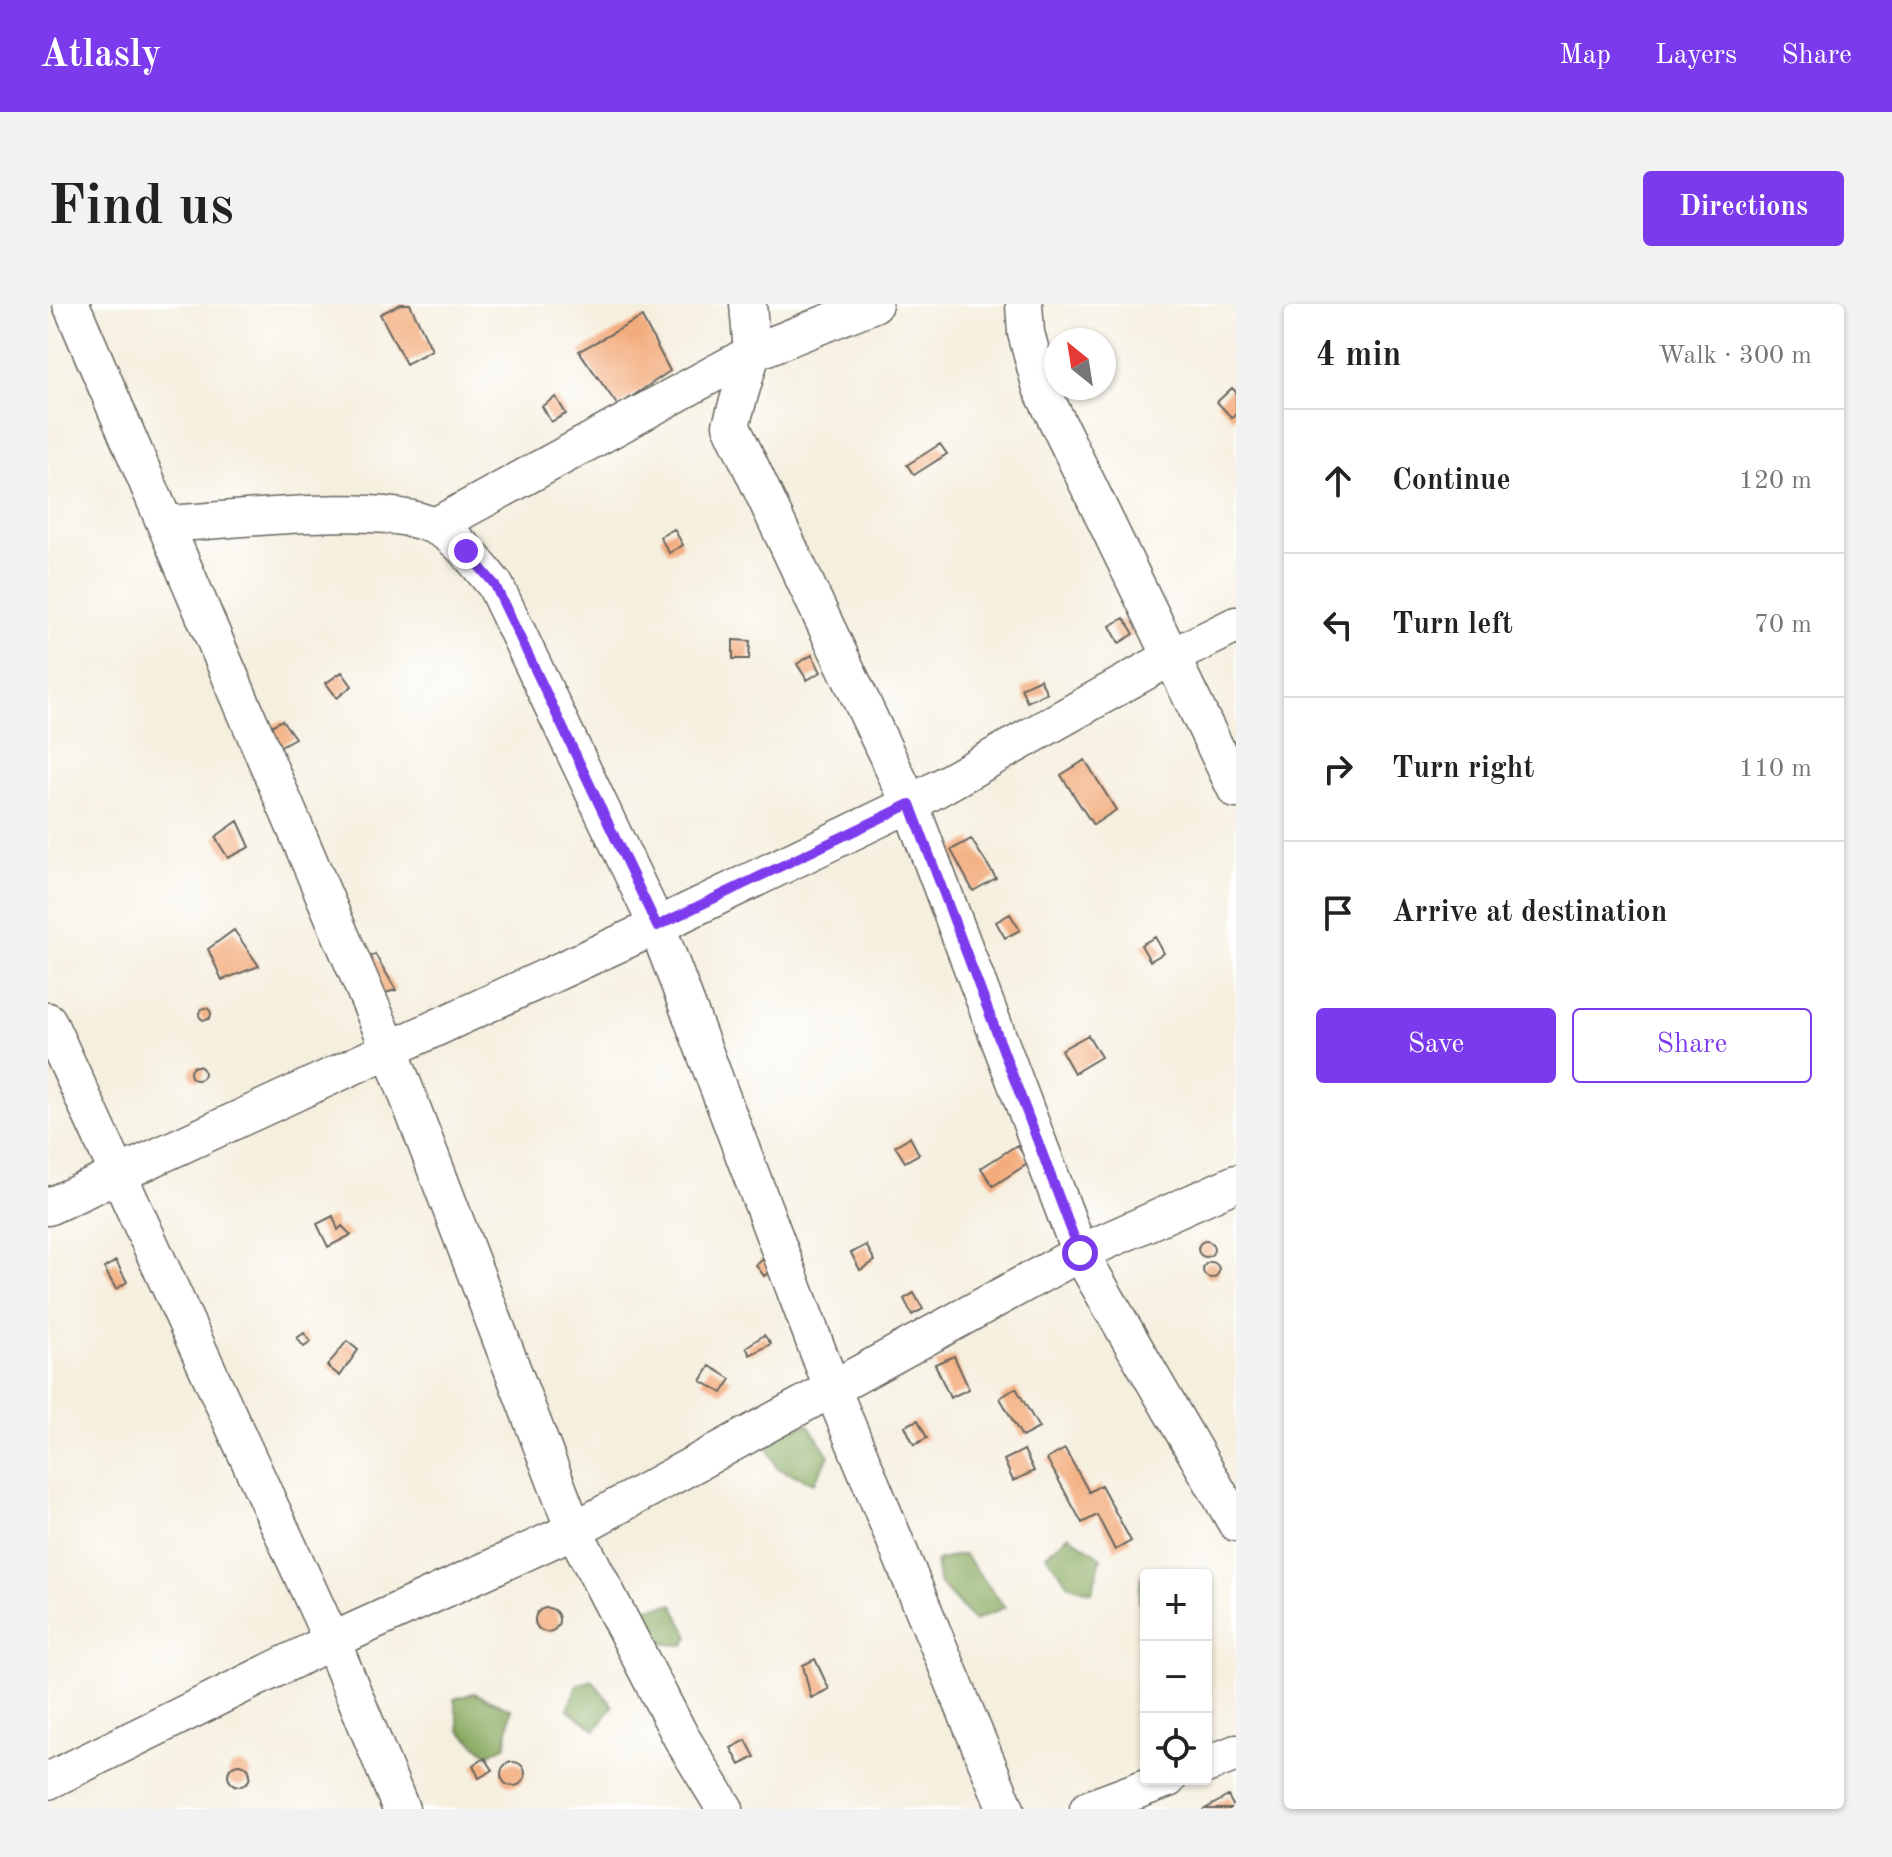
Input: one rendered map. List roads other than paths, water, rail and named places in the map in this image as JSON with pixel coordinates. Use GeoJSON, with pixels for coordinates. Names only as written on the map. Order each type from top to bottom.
{"type":"FeatureCollection","features":[{"type":"Feature","properties":{"kind":"street"},"geometry":{"type":"LineString","coordinates":[[71,304],[390,1050],[574,1530],[681,1737],[725,1809]]}},
{"type":"Feature","properties":{"kind":"street"},"geometry":{"type":"LineString","coordinates":[[748,304],[752,353],[731,425],[910,804],[1080,1253],[1236,1523]]}},
{"type":"Feature","properties":{"kind":"street"},"geometry":{"type":"LineString","coordinates":[[435,526],[752,353],[874,304]]}},
{"type":"Feature","properties":{"kind":"street"},"geometry":{"type":"LineString","coordinates":[[1024,304],[1026,333],[1041,388],[1236,790]]}},
{"type":"Feature","properties":{"kind":"street"},"geometry":{"type":"LineString","coordinates":[[165,524],[390,512],[435,526],[466,551],[495,585],[657,926],[833,1391],[1006,1809]]}},
{"type":"Feature","properties":{"kind":"street"},"geometry":{"type":"LineString","coordinates":[[48,1207],[657,926],[910,804],[1173,656],[1236,625]]}},
{"type":"Feature","properties":{"kind":"street"},"geometry":{"type":"LineString","coordinates":[[48,1021],[332,1641],[401,1809]]}},
{"type":"Feature","properties":{"kind":"street"},"geometry":{"type":"LineString","coordinates":[[52,1787],[332,1641],[574,1530],[833,1391],[1080,1253],[1236,1183]]}},
{"type":"Feature","properties":{"kind":"street"},"geometry":{"type":"LineString","coordinates":[[1212,1763],[1236,1753]]}},
{"type":"Feature","properties":{"kind":"street"},"geometry":{"type":"LineString","coordinates":[[1088,1809],[1152,1785]]}}]}
